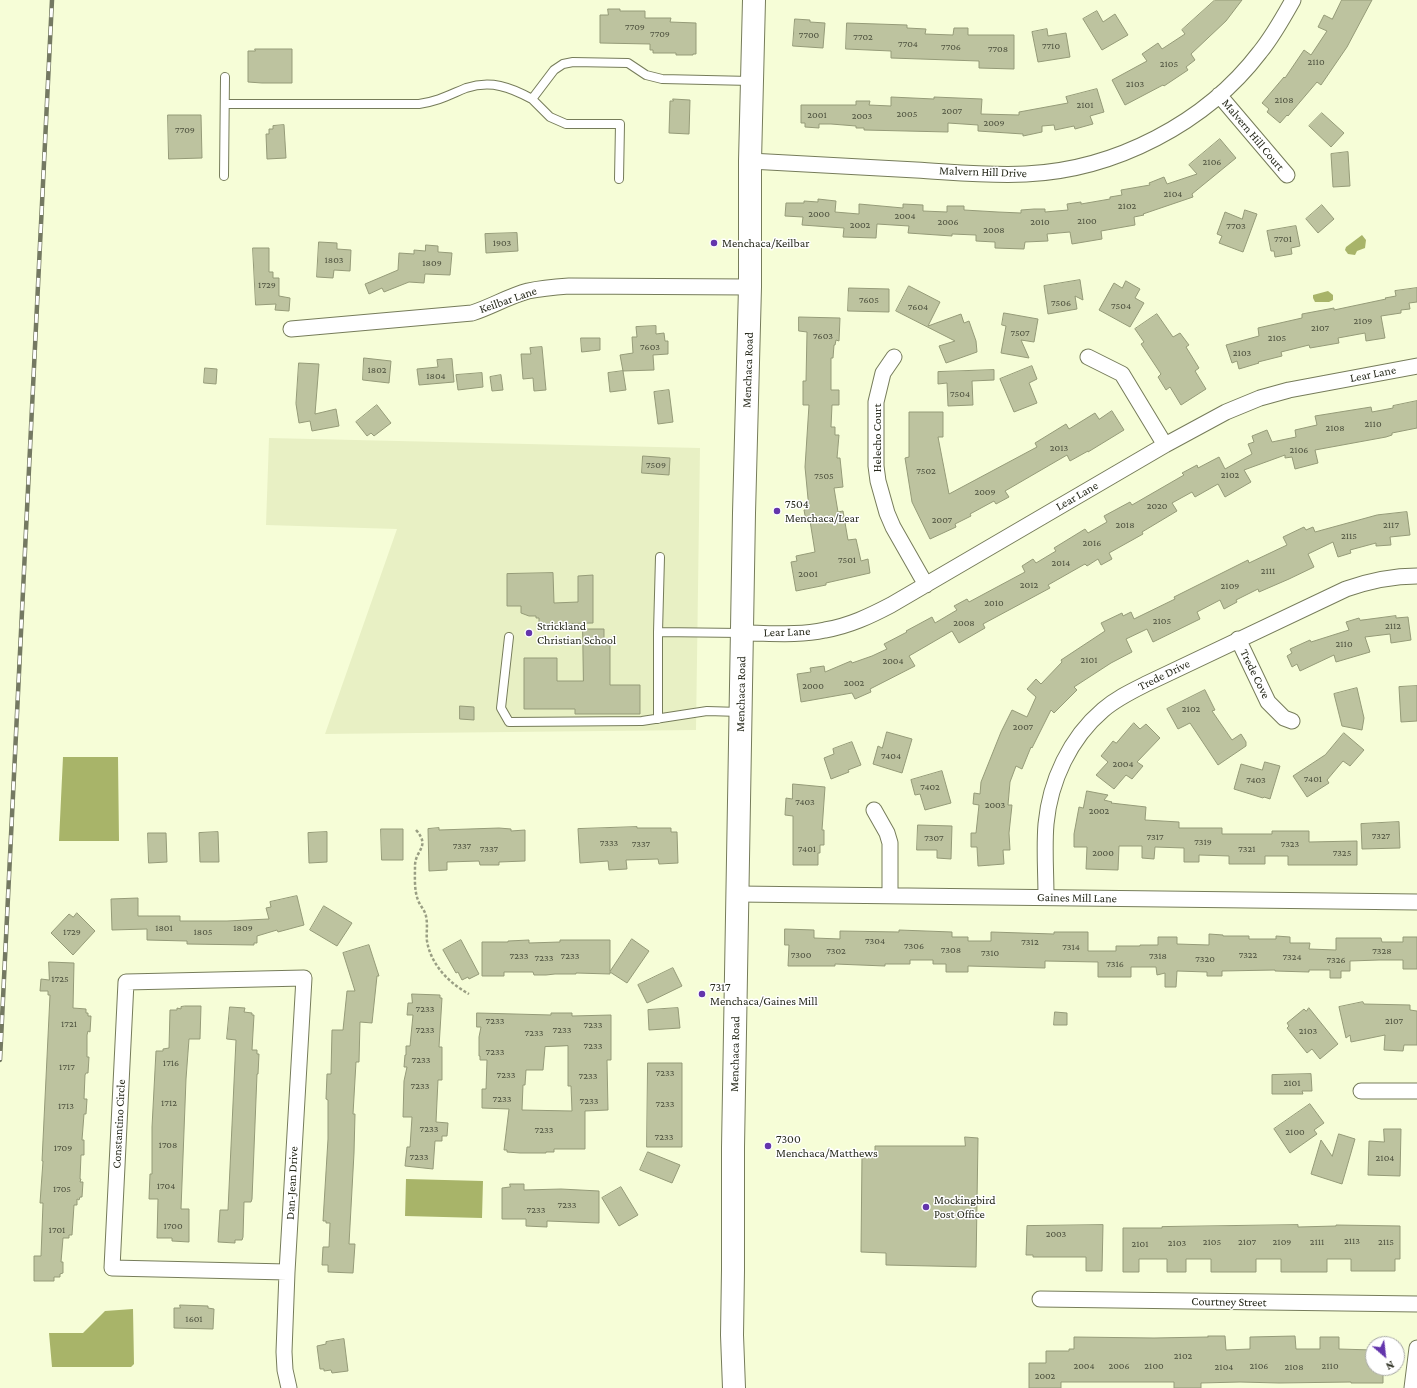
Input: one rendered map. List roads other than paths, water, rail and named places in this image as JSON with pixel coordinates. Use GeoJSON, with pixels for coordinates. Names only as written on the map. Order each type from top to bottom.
{"type":"FeatureCollection","features":[{"type":"Feature","properties":{"kind":"main road","name":"Menchaca Road"},"geometry":{"type":"LineString","coordinates":[[734,1388],[732,1335],[733,1147],[743,634],[744,499],[750,287],[750,161],[754,0]]}},
{"type":"Feature","properties":{"kind":"street","name":"Malvern Hill Drive"},"geometry":{"type":"LineString","coordinates":[[750,161],[1007,175],[1060,171],[1084,166],[1139,146],[1192,118],[1239,77],[1260,52],[1293,0]]}},
{"type":"Feature","properties":{"kind":"street","name":"Malvern Hill Court"},"geometry":{"type":"LineString","coordinates":[[1219,95],[1287,175]]}},
{"type":"Feature","properties":{"kind":"street","name":"Keilbar Lane"},"geometry":{"type":"LineString","coordinates":[[291,330],[472,313],[527,292],[544,288],[569,286],[750,287]]}},
{"type":"Feature","properties":{"kind":"street","name":"Helecho Court"},"geometry":{"type":"LineString","coordinates":[[894,357],[883,373],[876,402],[876,466],[878,481],[885,508],[893,527],[926,585]]}},
{"type":"Feature","properties":{"kind":"street"},"geometry":{"type":"LineString","coordinates":[[1088,357],[1122,374],[1165,445]]}},
{"type":"Feature","properties":{"kind":"street","name":"Lear Lane"},"geometry":{"type":"LineString","coordinates":[[743,634],[804,633],[824,630],[842,626],[873,614],[926,585],[1165,445],[1226,412],[1260,398],[1289,390],[1417,366]]}},
{"type":"Feature","properties":{"kind":"street","name":"Trede Drive"},"geometry":{"type":"LineString","coordinates":[[1046,897],[1046,825],[1050,799],[1064,762],[1085,728],[1103,710],[1122,696],[1238,639],[1346,589],[1364,583],[1388,578],[1417,576]]}},
{"type":"Feature","properties":{"kind":"street","name":"Trede Cove"},"geometry":{"type":"LineString","coordinates":[[1238,639],[1268,702],[1284,718],[1292,721]]}},
{"type":"Feature","properties":{"kind":"street"},"geometry":{"type":"LineString","coordinates":[[874,810],[888,833],[890,843],[890,895]]}},
{"type":"Feature","properties":{"kind":"street","name":"Gaines Mill Lane"},"geometry":{"type":"LineString","coordinates":[[738,894],[1417,902]]}},
{"type":"Feature","properties":{"kind":"street","name":"Constantino Circle"},"geometry":{"type":"LineString","coordinates":[[287,1272],[112,1268],[126,982],[304,978]]}},
{"type":"Feature","properties":{"kind":"street","name":"Dan-Jean Drive"},"geometry":{"type":"LineString","coordinates":[[288,1388],[284,1352],[287,1272],[304,978]]}},
{"type":"Feature","properties":{"kind":"street"},"geometry":{"type":"LineString","coordinates":[[1361,1091],[1417,1091]]}},
{"type":"Feature","properties":{"kind":"street","name":"Courtney Street"},"geometry":{"type":"LineString","coordinates":[[1040,1299],[1417,1304]]}},
{"type":"Feature","properties":{"kind":"street"},"geometry":{"type":"LineString","coordinates":[[1412,1388],[1417,1348]]}},
{"type":"Feature","properties":{"kind":"lane"},"geometry":{"type":"LineString","coordinates":[[532,99],[554,70],[563,64],[573,62],[628,63],[646,75],[662,79],[752,81]]}},
{"type":"Feature","properties":{"kind":"lane"},"geometry":{"type":"LineString","coordinates":[[224,176],[225,76]]}},
{"type":"Feature","properties":{"kind":"lane"},"geometry":{"type":"LineString","coordinates":[[225,104],[419,104],[442,99],[466,88],[480,84],[491,84],[519,92],[532,99],[550,117],[566,124],[620,124],[619,179]]}},
{"type":"Feature","properties":{"kind":"lane"},"geometry":{"type":"LineString","coordinates":[[658,719],[660,556]]}},
{"type":"Feature","properties":{"kind":"lane"},"geometry":{"type":"LineString","coordinates":[[658,632],[743,634]]}},
{"type":"Feature","properties":{"kind":"lane"},"geometry":{"type":"LineString","coordinates":[[509,638],[501,708],[509,722],[642,721],[707,711],[741,712]]}},
{"type":"Feature","properties":{"kind":"railway"},"geometry":{"type":"LineString","coordinates":[[0,1060],[52,0]]}},
{"type":"Feature","properties":{"kind":"place","name":"Menchaca/Keilbar"},"geometry":{"type":"Point","coordinates":[714,243]}},
{"type":"Feature","properties":{"kind":"place","name":"7504 Menchaca/Lear"},"geometry":{"type":"Point","coordinates":[777,511]}},
{"type":"Feature","properties":{"kind":"place","name":"Strickland Christian School"},"geometry":{"type":"Point","coordinates":[529,633]}},
{"type":"Feature","properties":{"kind":"place","name":"7317 Menchaca/Gaines Mill"},"geometry":{"type":"Point","coordinates":[702,994]}},
{"type":"Feature","properties":{"kind":"place","name":"7300 Menchaca/Matthews"},"geometry":{"type":"Point","coordinates":[768,1146]}},
{"type":"Feature","properties":{"kind":"place","name":"Mockingbird Post Office"},"geometry":{"type":"Point","coordinates":[926,1207]}}]}
